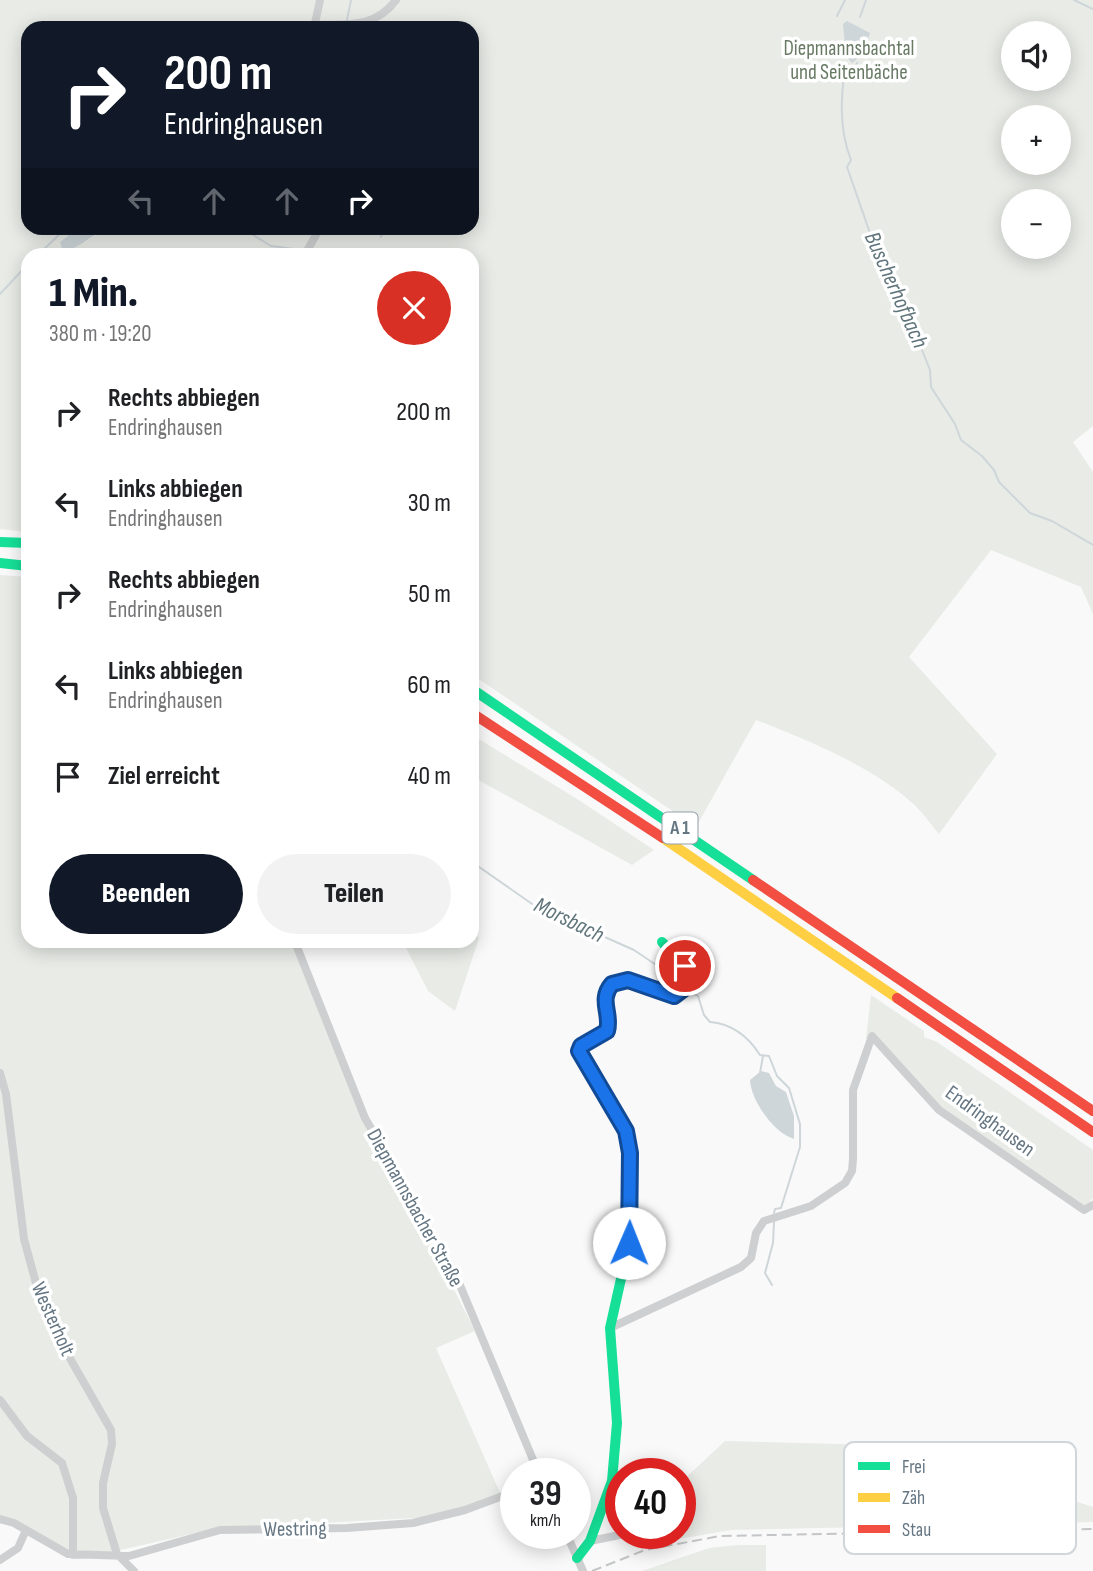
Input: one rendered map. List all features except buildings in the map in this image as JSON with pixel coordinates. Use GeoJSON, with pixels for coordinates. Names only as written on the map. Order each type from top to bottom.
{"type":"FeatureCollection","features":[{"type":"Feature","properties":{"kind":"main road"},"geometry":{"type":"LineString","coordinates":[[0,542],[21,543]]}},
{"type":"Feature","properties":{"kind":"main road"},"geometry":{"type":"LineString","coordinates":[[0,563],[21,565]]}},
{"type":"Feature","properties":{"kind":"main road","name":"A 1"},"geometry":{"type":"LineString","coordinates":[[479,694],[1093,1111]]}},
{"type":"Feature","properties":{"kind":"main road","name":"A 1"},"geometry":{"type":"LineString","coordinates":[[479,717],[585,785],[1093,1132]]}},
{"type":"Feature","properties":{"kind":"main road"},"geometry":{"type":"LineString","coordinates":[[591,1539],[609,1494],[614,1461],[617,1417],[610,1359],[610,1328],[629,1243],[630,1153],[623,1123],[579,1051],[581,1046],[607,1031],[609,1023],[605,997],[616,982],[633,982],[669,996],[685,991],[688,980],[685,966],[662,942]]}},
{"type":"Feature","properties":{"kind":"main road"},"geometry":{"type":"LineString","coordinates":[[1068,1093],[1093,1104]]}},
{"type":"Feature","properties":{"kind":"main road"},"geometry":{"type":"LineString","coordinates":[[1066,1114],[1093,1141]]}},
{"type":"Feature","properties":{"kind":"street"},"geometry":{"type":"LineString","coordinates":[[316,21],[320,0]]}},
{"type":"Feature","properties":{"kind":"street"},"geometry":{"type":"LineString","coordinates":[[363,21],[380,18],[396,0]]}},
{"type":"Feature","properties":{"kind":"street","name":"Diepmannsbacher Straße"},"geometry":{"type":"LineString","coordinates":[[297,948],[365,1118],[454,1271],[532,1458]]}},
{"type":"Feature","properties":{"kind":"street","name":"Endringhausen"},"geometry":{"type":"LineString","coordinates":[[610,1328],[741,1267],[751,1258],[757,1233],[764,1221],[816,1203],[839,1189],[852,1171],[853,1090],[872,1036],[918,1090],[944,1114],[1084,1210],[1093,1205]]}},
{"type":"Feature","properties":{"kind":"street","name":"Westerholt"},"geometry":{"type":"LineString","coordinates":[[0,1073],[6,1094],[24,1239],[40,1298],[52,1327],[113,1436],[102,1496],[117,1554]]}},
{"type":"Feature","properties":{"kind":"street"},"geometry":{"type":"LineString","coordinates":[[0,1400],[27,1436],[62,1463],[73,1498],[72,1555],[59,1551],[26,1530],[0,1519]]}},
{"type":"Feature","properties":{"kind":"street","name":"Westring"},"geometry":{"type":"LineString","coordinates":[[72,1555],[129,1556],[220,1530],[347,1528],[413,1523],[465,1510],[500,1497]]}},
{"type":"Feature","properties":{"kind":"street"},"geometry":{"type":"LineString","coordinates":[[0,1560],[18,1548],[26,1530]]}},
{"type":"Feature","properties":{"kind":"street"},"geometry":{"type":"LineString","coordinates":[[117,1554],[134,1571]]}},
{"type":"Feature","properties":{"kind":"green space","name":"Diepmannsbachtal und Seitenbäche"},"geometry":{"type":"Polygon","coordinates":[[[0,0],[1093,0],[1093,426],[1073,442],[1093,472],[1093,614],[1081,587],[991,550],[909,657],[997,754],[939,834],[914,805],[876,776],[816,745],[756,720],[696,827],[479,679],[479,248],[75,248],[96,235],[479,235],[479,21],[21,21],[21,235],[69,235],[60,242],[67,248],[21,248],[21,531],[0,529],[0,0]]]}},
{"type":"Feature","properties":{"kind":"green space"},"geometry":{"type":"Polygon","coordinates":[[[0,575],[21,576],[21,948],[294,948],[371,1137],[408,1200],[475,1331],[436,1348],[500,1493],[500,1495],[432,1517],[213,1529],[112,1552],[66,1550],[0,1517],[0,575]]]}},
{"type":"Feature","properties":{"kind":"green space"},"geometry":{"type":"Polygon","coordinates":[[[479,739],[654,850],[632,865],[479,780],[479,739]]]}},
{"type":"Feature","properties":{"kind":"green space"},"geometry":{"type":"Polygon","coordinates":[[[406,948],[476,948],[455,1011],[428,991],[406,948]]]}},
{"type":"Feature","properties":{"kind":"green space"},"geometry":{"type":"Polygon","coordinates":[[[871,995],[924,1031],[924,1037],[937,1042],[1093,1150],[1093,1198],[1087,1205],[1081,1205],[939,1109],[876,1034],[866,1039],[871,995]]]}},
{"type":"Feature","properties":{"kind":"green space"},"geometry":{"type":"Polygon","coordinates":[[[725,1441],[844,1444],[844,1528],[731,1530],[696,1536],[696,1468],[725,1441]]]}},
{"type":"Feature","properties":{"kind":"green space"},"geometry":{"type":"Polygon","coordinates":[[[1076,1502],[1093,1507],[1093,1522],[1076,1522],[1076,1502]]]}},
{"type":"Feature","properties":{"kind":"green space"},"geometry":{"type":"Polygon","coordinates":[[[766,1545],[766,1571],[642,1571],[709,1548],[766,1545]]]}},
{"type":"Feature","properties":{"kind":"shaded area"},"geometry":{"type":"Polygon","coordinates":[[[847,21],[870,33],[863,54],[852,63],[846,56],[843,24],[847,21]]]}},
{"type":"Feature","properties":{"kind":"shaded area"},"geometry":{"type":"Polygon","coordinates":[[[69,235],[95,235],[74,248],[62,248],[60,242],[69,235]]]}},
{"type":"Feature","properties":{"kind":"shaded area"},"geometry":{"type":"Polygon","coordinates":[[[761,1071],[769,1073],[776,1086],[786,1092],[794,1116],[794,1139],[786,1136],[772,1123],[754,1097],[750,1080],[761,1071]]]}},
{"type":"Feature","properties":{"kind":"waterway","name":"Morsbach"},"geometry":{"type":"LineString","coordinates":[[347,20],[351,0]]}},
{"type":"Feature","properties":{"kind":"waterway","name":"Buscherhofbach"},"geometry":{"type":"LineString","coordinates":[[837,16],[845,0]]}},
{"type":"Feature","properties":{"kind":"waterway","name":"Buscherhofbach"},"geometry":{"type":"LineString","coordinates":[[860,17],[866,0]]}},
{"type":"Feature","properties":{"kind":"waterway"},"geometry":{"type":"LineString","coordinates":[[1074,0],[1093,9]]}},
{"type":"Feature","properties":{"kind":"waterway","name":"Buscherhofbach"},"geometry":{"type":"LineString","coordinates":[[857,63],[858,80],[844,76],[843,130],[851,160],[847,167],[878,256],[887,268],[920,336],[920,345],[930,370],[931,387],[955,424],[961,440],[982,456],[994,470],[999,482],[1030,513],[1052,521],[1093,545]]}},
{"type":"Feature","properties":{"kind":"waterway"},"geometry":{"type":"LineString","coordinates":[[45,248],[59,235]]}},
{"type":"Feature","properties":{"kind":"waterway"},"geometry":{"type":"LineString","coordinates":[[253,235],[271,246],[286,248]]}},
{"type":"Feature","properties":{"kind":"waterway"},"geometry":{"type":"LineString","coordinates":[[0,294],[21,272]]}},
{"type":"Feature","properties":{"kind":"waterway","name":"Morsbach"},"geometry":{"type":"LineString","coordinates":[[479,867],[535,906],[634,950],[668,973]]}},
{"type":"Feature","properties":{"kind":"waterway","name":"Morsbach"},"geometry":{"type":"LineString","coordinates":[[694,989],[693,993],[698,996],[704,1015],[710,1022],[733,1028],[745,1037],[760,1055],[769,1056],[777,1076],[789,1088],[800,1124],[800,1147],[781,1208],[775,1209],[774,1213]]}},
{"type":"Feature","properties":{"kind":"waterway","name":"Morsbach"},"geometry":{"type":"LineString","coordinates":[[760,1073],[763,1056]]}},
{"type":"Feature","properties":{"kind":"waterway","name":"Morsbach"},"geometry":{"type":"LineString","coordinates":[[772,1285],[765,1273],[773,1243],[774,1222]]}},
{"type":"Feature","properties":{"kind":"railway"},"geometry":{"type":"LineString","coordinates":[[1076,1529],[1093,1529]]}},
{"type":"Feature","properties":{"kind":"railway"},"geometry":{"type":"LineString","coordinates":[[592,1571],[645,1550],[720,1536],[844,1534]]}},
{"type":"Feature","properties":{"kind":"traffic: fast"},"geometry":{"type":"LineString","coordinates":[[0,542],[21,543]]}},
{"type":"Feature","properties":{"kind":"traffic: fast"},"geometry":{"type":"LineString","coordinates":[[0,563],[21,565]]}},
{"type":"Feature","properties":{"kind":"traffic: fast"},"geometry":{"type":"LineString","coordinates":[[479,694],[753,880]]}},
{"type":"Feature","properties":{"kind":"traffic: fast"},"geometry":{"type":"LineString","coordinates":[[644,987],[669,996],[685,991],[687,969],[662,942]]}},
{"type":"Feature","properties":{"kind":"traffic: fast"},"geometry":{"type":"LineString","coordinates":[[577,1558],[590,1541],[612,1481],[617,1423],[610,1328],[629,1243]]}},
{"type":"Feature","properties":{"kind":"traffic: slow"},"geometry":{"type":"LineString","coordinates":[[663,838],[897,998]]}},
{"type":"Feature","properties":{"kind":"traffic: slow"},"geometry":{"type":"LineString","coordinates":[[629,1243],[630,1153],[626,1131],[579,1051],[581,1046],[607,1031],[605,997],[616,982],[644,987]]}},
{"type":"Feature","properties":{"kind":"traffic: jam"},"geometry":{"type":"LineString","coordinates":[[479,718],[663,838]]}},
{"type":"Feature","properties":{"kind":"traffic: jam"},"geometry":{"type":"LineString","coordinates":[[753,880],[1093,1111]]}},
{"type":"Feature","properties":{"kind":"traffic: jam"},"geometry":{"type":"LineString","coordinates":[[897,998],[1093,1132]]}},
{"type":"Feature","properties":{"kind":"route"},"geometry":{"type":"LineString","coordinates":[[629,1243],[630,1153],[626,1131],[619,1114],[579,1051],[581,1046],[607,1031],[609,1023],[605,997],[612,984],[628,980],[674,996],[685,991],[687,986],[685,966]]}}]}
